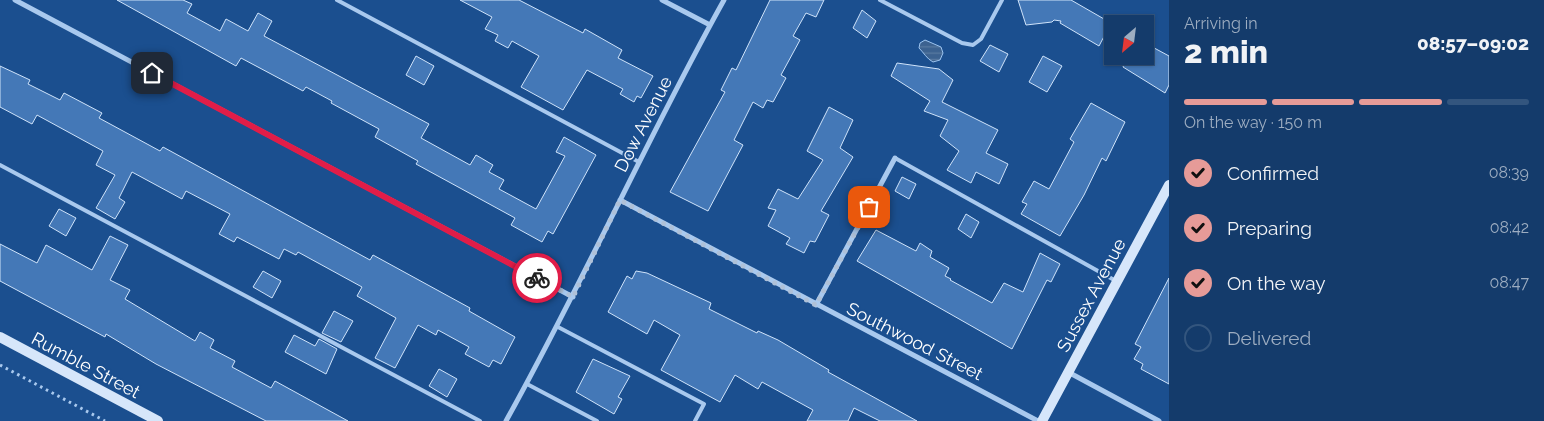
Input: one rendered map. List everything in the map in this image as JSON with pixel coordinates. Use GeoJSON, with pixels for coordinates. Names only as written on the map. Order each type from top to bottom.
{"type":"FeatureCollection","features":[{"type":"Feature","properties":{"kind":"street"},"geometry":{"type":"LineString","coordinates":[[15,0],[573,297]]}},
{"type":"Feature","properties":{"kind":"street"},"geometry":{"type":"LineString","coordinates":[[662,0],[710,26]]}},
{"type":"Feature","properties":{"kind":"street","name":"Dow Avenue"},"geometry":{"type":"LineString","coordinates":[[506,421],[558,327],[639,162],[724,0]]}},
{"type":"Feature","properties":{"kind":"street"},"geometry":{"type":"LineString","coordinates":[[816,305],[895,158]]}},
{"type":"Feature","properties":{"kind":"street","name":"Sussex Avenue"},"geometry":{"type":"LineString","coordinates":[[1040,421],[1169,185]]}},
{"type":"Feature","properties":{"kind":"street","name":"Southwood Street"},"geometry":{"type":"LineString","coordinates":[[620,200],[816,305],[1040,421]]}},
{"type":"Feature","properties":{"kind":"street","name":"Rumble Street"},"geometry":{"type":"LineString","coordinates":[[0,337],[158,421]]}},
{"type":"Feature","properties":{"kind":"street"},"geometry":{"type":"LineString","coordinates":[[1068,372],[1159,421]]}},
{"type":"Feature","properties":{"kind":"lane"},"geometry":{"type":"LineString","coordinates":[[337,0],[639,162]]}},
{"type":"Feature","properties":{"kind":"lane"},"geometry":{"type":"LineString","coordinates":[[880,0],[962,43],[973,45],[981,39],[1002,0]]}},
{"type":"Feature","properties":{"kind":"lane"},"geometry":{"type":"LineString","coordinates":[[895,158],[1117,281]]}},
{"type":"Feature","properties":{"kind":"lane"},"geometry":{"type":"LineString","coordinates":[[0,165],[480,421]]}},
{"type":"Feature","properties":{"kind":"lane"},"geometry":{"type":"LineString","coordinates":[[558,327],[704,404],[695,421]]}},
{"type":"Feature","properties":{"kind":"lane"},"geometry":{"type":"LineString","coordinates":[[527,384],[596,421]]}},
{"type":"Feature","properties":{"kind":"path"},"geometry":{"type":"LineString","coordinates":[[0,366],[105,421]]}},
{"type":"Feature","properties":{"kind":"water"},"geometry":{"type":"Polygon","coordinates":[[[925,40],[941,47],[943,53],[940,60],[933,62],[919,48],[920,43],[925,40]]]}},
{"type":"Feature","properties":{"kind":"building"},"geometry":{"type":"Polygon","coordinates":[[[117,0],[183,0],[192,4],[187,13],[220,31],[226,19],[248,31],[258,13],[272,21],[264,36],[429,124],[421,138],[470,165],[476,155],[493,165],[489,172],[504,180],[499,189],[536,209],[565,156],[556,152],[564,137],[596,155],[553,234],[548,231],[542,242],[511,225],[515,218],[416,164],[418,161],[375,137],[379,129],[331,103],[332,101],[306,87],[303,91],[241,58],[236,66],[117,0]]]}},
{"type":"Feature","properties":{"kind":"building"},"geometry":{"type":"Polygon","coordinates":[[[460,0],[519,0],[583,33],[585,29],[622,50],[618,58],[653,76],[641,98],[637,96],[634,102],[620,94],[623,89],[587,70],[563,110],[521,87],[539,56],[512,41],[508,48],[495,41],[498,35],[485,29],[492,17],[460,0]]]}},
{"type":"Feature","properties":{"kind":"building"},"geometry":{"type":"Polygon","coordinates":[[[770,0],[824,0],[816,17],[806,13],[793,36],[800,40],[781,75],[786,78],[773,102],[767,100],[763,108],[753,102],[734,140],[743,145],[708,211],[670,192],[725,92],[721,90],[732,68],[736,70],[770,0]]]}},
{"type":"Feature","properties":{"kind":"building"},"geometry":{"type":"Polygon","coordinates":[[[1018,0],[1071,0],[1104,19],[1104,36],[1099,46],[1060,23],[1061,21],[1054,20],[1052,22],[1026,25],[1018,0]]]}},
{"type":"Feature","properties":{"kind":"building"},"geometry":{"type":"Polygon","coordinates":[[[862,10],[876,21],[867,38],[853,28],[862,10]]]}},
{"type":"Feature","properties":{"kind":"building"},"geometry":{"type":"Polygon","coordinates":[[[990,45],[1008,54],[999,72],[980,61],[990,45]]]}},
{"type":"Feature","properties":{"kind":"building"},"geometry":{"type":"Polygon","coordinates":[[[1154,48],[1169,56],[1169,85],[1165,93],[1123,67],[1124,65],[1154,65],[1154,48]]]}},
{"type":"Feature","properties":{"kind":"building"},"geometry":{"type":"Polygon","coordinates":[[[416,56],[434,66],[424,85],[406,75],[416,56]]]}},
{"type":"Feature","properties":{"kind":"building"},"geometry":{"type":"Polygon","coordinates":[[[1043,56],[1062,66],[1047,92],[1029,82],[1043,56]]]}},
{"type":"Feature","properties":{"kind":"building"},"geometry":{"type":"Polygon","coordinates":[[[897,63],[939,69],[953,80],[942,102],[998,130],[986,153],[1008,164],[999,184],[976,172],[971,183],[947,170],[959,151],[940,136],[948,120],[924,111],[930,101],[891,76],[897,63]]]}},
{"type":"Feature","properties":{"kind":"building"},"geometry":{"type":"Polygon","coordinates":[[[0,66],[30,80],[28,84],[60,100],[64,93],[102,113],[99,118],[160,151],[163,147],[370,260],[373,255],[470,308],[469,311],[515,337],[501,364],[493,360],[489,367],[465,354],[469,347],[438,330],[436,335],[418,325],[395,368],[375,358],[396,318],[357,296],[362,287],[298,252],[296,255],[284,249],[279,259],[237,237],[234,242],[219,234],[230,214],[186,191],[182,199],[132,172],[119,198],[125,202],[115,219],[96,208],[115,175],[96,165],[103,151],[37,115],[32,124],[0,107],[0,66]]]}},
{"type":"Feature","properties":{"kind":"building"},"geometry":{"type":"Polygon","coordinates":[[[1091,103],[1125,122],[1106,161],[1102,158],[1084,195],[1060,236],[1021,214],[1027,204],[1022,202],[1034,181],[1049,189],[1074,142],[1070,139],[1091,103]]]}},
{"type":"Feature","properties":{"kind":"building"},"geometry":{"type":"Polygon","coordinates":[[[829,107],[853,120],[840,148],[853,157],[821,211],[829,215],[815,242],[810,241],[804,253],[786,244],[790,238],[768,226],[776,210],[768,208],[778,189],[798,199],[823,160],[807,151],[829,107]]]}},
{"type":"Feature","properties":{"kind":"building"},"geometry":{"type":"Polygon","coordinates":[[[902,177],[916,184],[909,199],[895,191],[902,177]]]}},
{"type":"Feature","properties":{"kind":"building"},"geometry":{"type":"Polygon","coordinates":[[[59,209],[76,218],[66,236],[49,226],[59,209]]]}},
{"type":"Feature","properties":{"kind":"building"},"geometry":{"type":"Polygon","coordinates":[[[966,214],[979,222],[971,238],[958,229],[966,214]]]}},
{"type":"Feature","properties":{"kind":"building"},"geometry":{"type":"Polygon","coordinates":[[[876,230],[916,251],[920,243],[932,251],[930,257],[949,268],[945,276],[992,303],[1004,283],[1023,292],[1040,253],[1060,264],[1051,282],[1047,280],[1012,349],[857,261],[876,230]]]}},
{"type":"Feature","properties":{"kind":"building"},"geometry":{"type":"Polygon","coordinates":[[[110,236],[128,245],[110,280],[130,290],[125,299],[195,341],[200,332],[214,340],[210,348],[235,361],[232,367],[271,388],[275,381],[348,421],[266,421],[156,364],[106,334],[105,337],[0,281],[0,244],[37,263],[46,245],[92,270],[110,236]]]}},
{"type":"Feature","properties":{"kind":"building"},"geometry":{"type":"Polygon","coordinates":[[[263,271],[281,281],[272,298],[253,287],[263,271]]]}},
{"type":"Feature","properties":{"kind":"building"},"geometry":{"type":"Polygon","coordinates":[[[636,271],[647,273],[711,303],[709,309],[757,333],[758,331],[778,340],[829,370],[828,372],[917,421],[880,421],[854,408],[848,421],[807,421],[813,410],[762,382],[758,389],[735,375],[720,402],[661,370],[680,335],[654,320],[647,334],[608,312],[627,276],[632,279],[636,271]]]}},
{"type":"Feature","properties":{"kind":"building"},"geometry":{"type":"Polygon","coordinates":[[[1169,278],[1169,384],[1141,369],[1143,364],[1134,359],[1141,347],[1135,344],[1169,278]]]}},
{"type":"Feature","properties":{"kind":"building"},"geometry":{"type":"Polygon","coordinates":[[[334,311],[353,321],[341,342],[322,333],[334,311]]]}},
{"type":"Feature","properties":{"kind":"building"},"geometry":{"type":"Polygon","coordinates":[[[294,335],[315,346],[319,339],[337,349],[326,374],[285,352],[294,335]]]}},
{"type":"Feature","properties":{"kind":"building"},"geometry":{"type":"Polygon","coordinates":[[[593,359],[630,376],[618,397],[622,399],[614,414],[576,392],[593,359]]]}},
{"type":"Feature","properties":{"kind":"building"},"geometry":{"type":"Polygon","coordinates":[[[439,369],[457,379],[447,397],[429,386],[439,369]]]}},
{"type":"Feature","properties":{"kind":"way so far"},"geometry":{"type":"LineString","coordinates":[[537,278],[573,297],[620,200],[816,305],[869,207]]}},
{"type":"Feature","properties":{"kind":"route"},"geometry":{"type":"LineString","coordinates":[[152,73],[537,278]]}}]}
